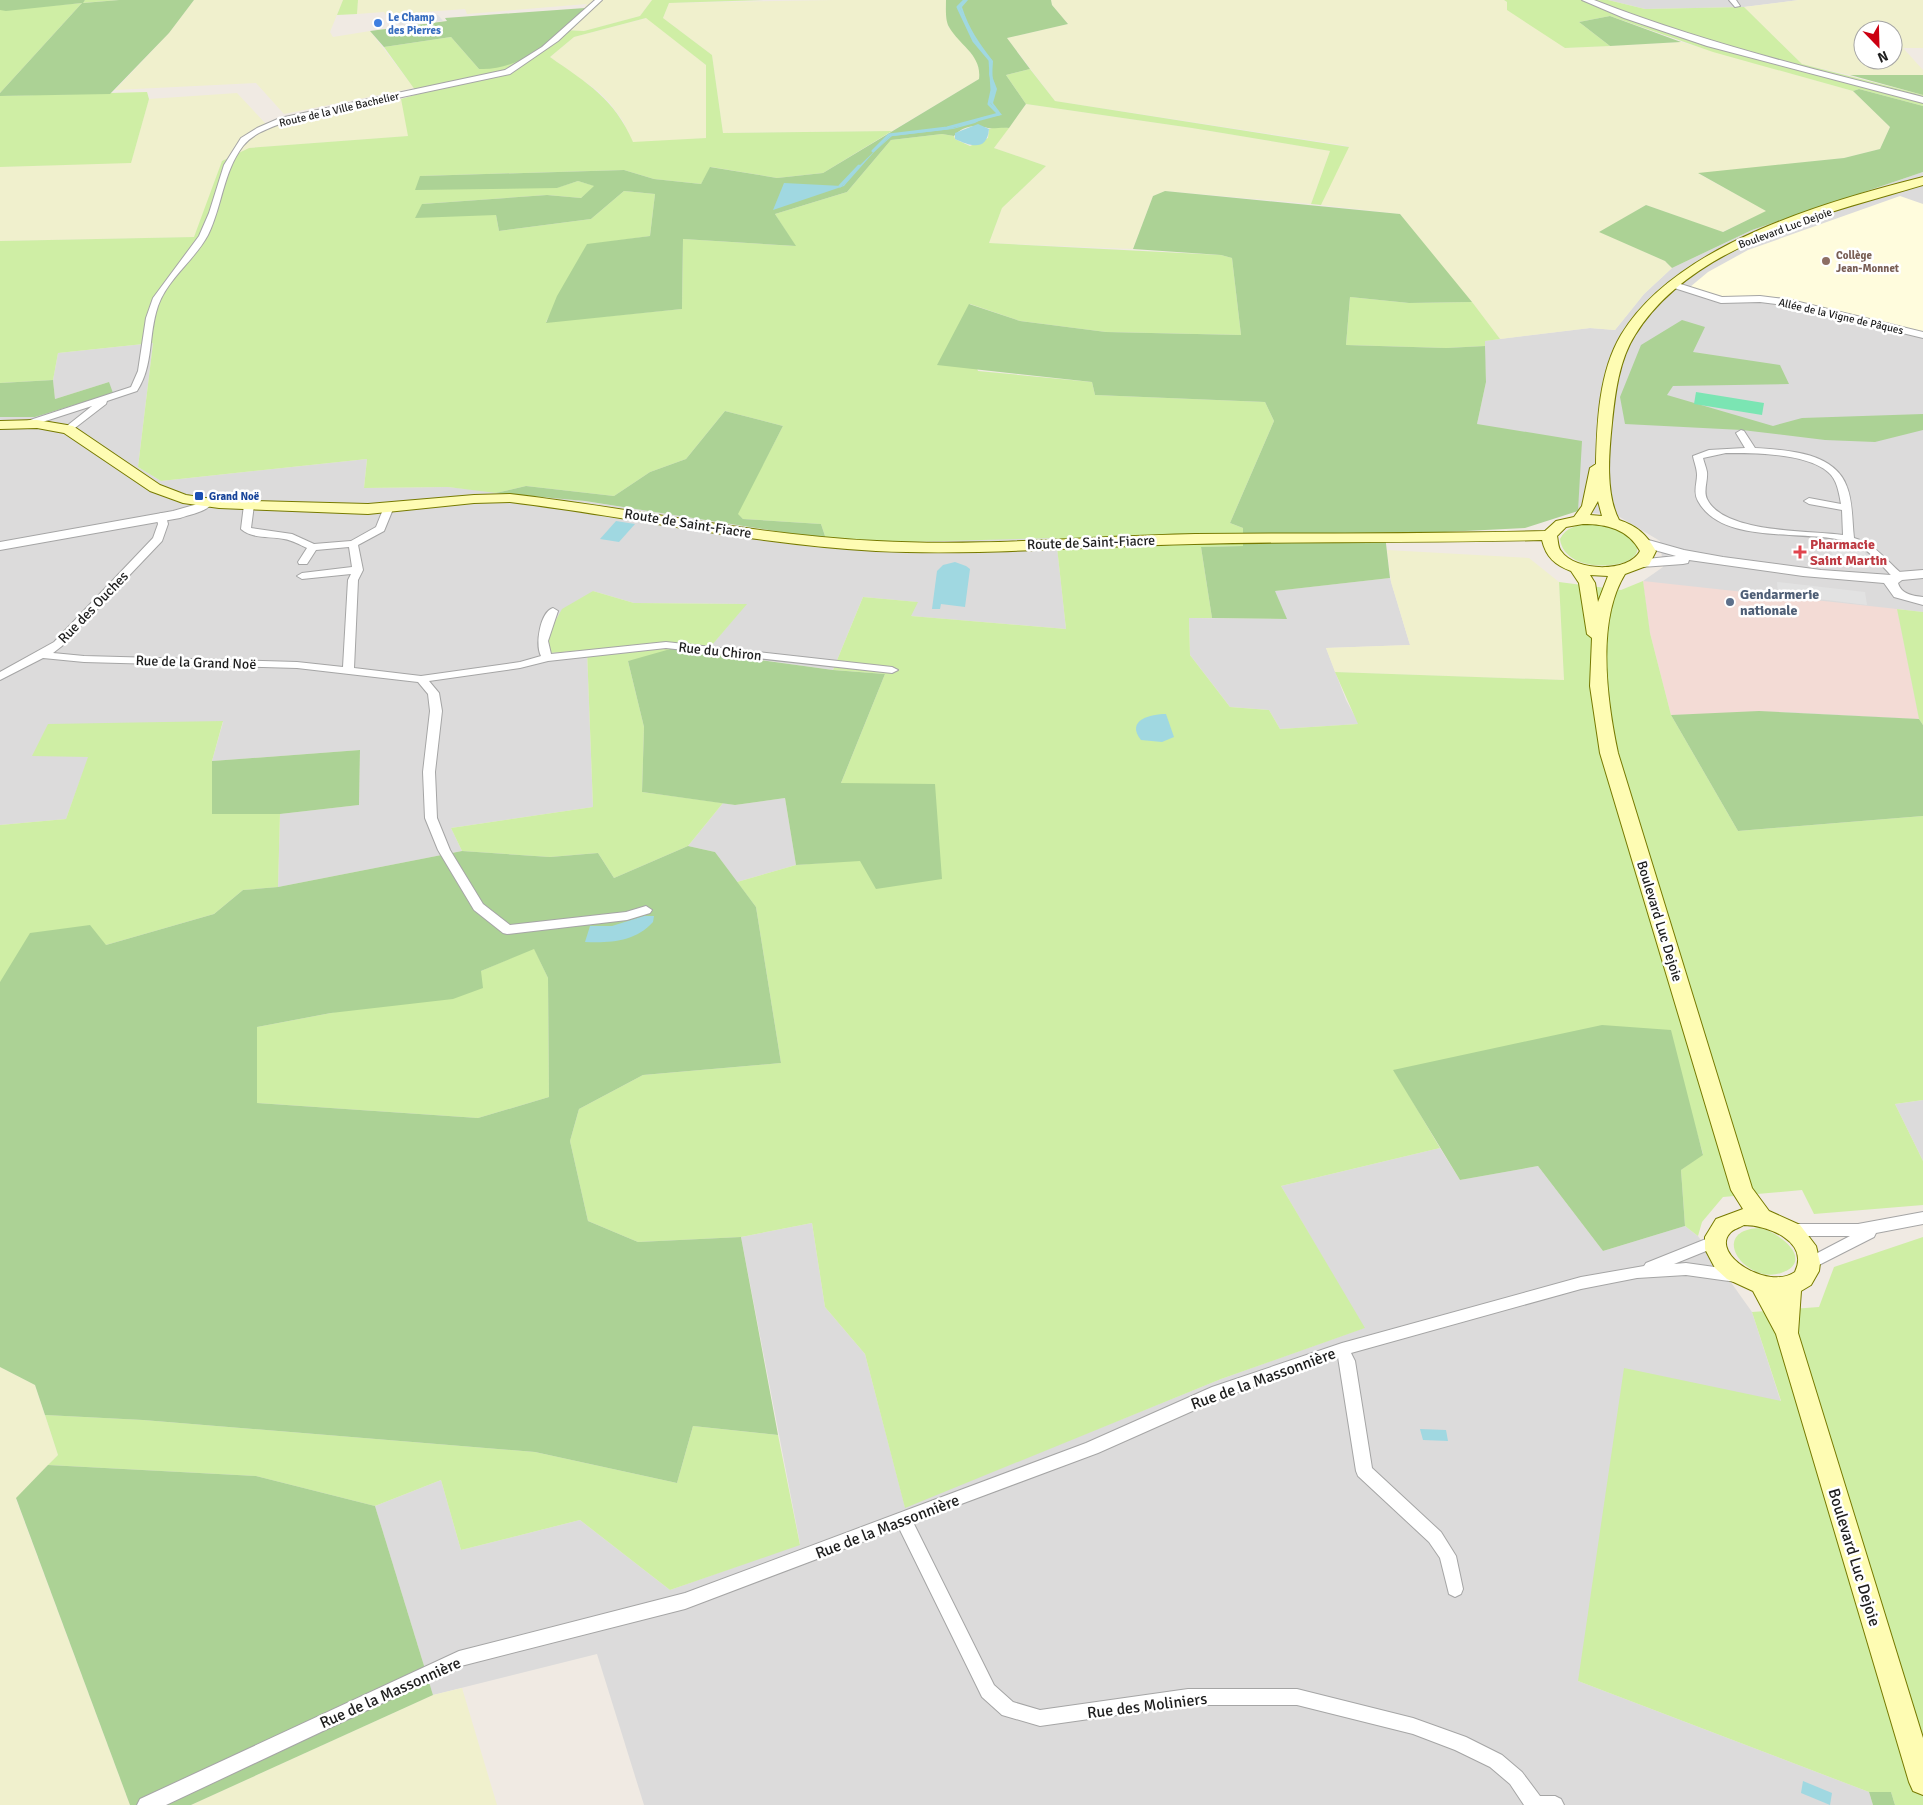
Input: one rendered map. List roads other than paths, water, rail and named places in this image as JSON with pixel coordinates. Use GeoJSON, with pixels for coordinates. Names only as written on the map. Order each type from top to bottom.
{"type":"FeatureCollection","features":[{"type":"Feature","properties":{"kind":"main road","name":"Boulevard Luc Dejoie"},"geometry":{"type":"LineString","coordinates":[[1578,520],[1589,506],[1604,433],[1612,379],[1627,336],[1647,308],[1671,284],[1694,266],[1744,241],[1782,226],[1923,181]]}},
{"type":"Feature","properties":{"kind":"main road"},"geometry":{"type":"LineString","coordinates":[[0,424],[27,424],[64,428]]}},
{"type":"Feature","properties":{"kind":"main road","name":"Route de Saint-Fiacre"},"geometry":{"type":"LineString","coordinates":[[64,428],[155,488],[183,499],[249,506],[343,509],[388,508],[474,499],[533,500],[792,539],[878,546],[935,547],[1278,538],[1398,539],[1549,534]]}},
{"type":"Feature","properties":{"kind":"main road","name":"Boulevard Luc Dejoie"},"geometry":{"type":"LineString","coordinates":[[1604,433],[1605,506],[1613,523]]}},
{"type":"Feature","properties":{"kind":"main road"},"geometry":{"type":"LineString","coordinates":[[1553,553],[1550,547],[1549,534],[1560,524],[1578,520],[1613,523],[1632,531],[1645,543],[1647,554],[1642,563],[1633,568],[1618,572],[1592,571],[1577,567]]}},
{"type":"Feature","properties":{"kind":"main road","name":"Route de Saint-Fiacre"},"geometry":{"type":"LineString","coordinates":[[1398,539],[1525,547],[1553,553],[1565,562],[1577,567]]}},
{"type":"Feature","properties":{"kind":"main road","name":"Boulevard Luc Dejoie"},"geometry":{"type":"LineString","coordinates":[[1577,567],[1587,583],[1597,648],[1599,702],[1609,753],[1742,1190],[1761,1217]]}},
{"type":"Feature","properties":{"kind":"main road","name":"Boulevard Luc Dejoie"},"geometry":{"type":"LineString","coordinates":[[1597,648],[1609,586],[1618,572]]}},
{"type":"Feature","properties":{"kind":"main road"},"geometry":{"type":"LineString","coordinates":[[1733,1220],[1742,1190]]}},
{"type":"Feature","properties":{"kind":"main road"},"geometry":{"type":"LineString","coordinates":[[1742,1217],[1761,1217],[1791,1230],[1806,1246],[1811,1263],[1808,1272],[1802,1280],[1790,1286],[1777,1288],[1762,1287],[1736,1276],[1720,1259],[1716,1240],[1722,1227],[1742,1217]]}},
{"type":"Feature","properties":{"kind":"main road","name":"Boulevard Luc Dejoie"},"geometry":{"type":"LineString","coordinates":[[1788,1333],[1790,1286]]}},
{"type":"Feature","properties":{"kind":"main road","name":"Boulevard Luc Dejoie"},"geometry":{"type":"LineString","coordinates":[[1762,1287],[1788,1333],[1923,1782]]}},
{"type":"Feature","properties":{"kind":"street","name":"Route de la Ville Bachelier"},"geometry":{"type":"LineString","coordinates":[[105,400],[127,393],[138,385],[142,373],[153,308],[159,295],[204,235],[233,154],[241,142],[258,130],[282,120],[507,72],[536,55],[566,32],[600,0]]}},
{"type":"Feature","properties":{"kind":"street"},"geometry":{"type":"LineString","coordinates":[[1586,0],[1632,19],[1709,43],[1923,100]]}},
{"type":"Feature","properties":{"kind":"street","name":"Allée de la Vigne de Pâques"},"geometry":{"type":"LineString","coordinates":[[1671,284],[1726,300],[1780,301],[1923,335]]}},
{"type":"Feature","properties":{"kind":"street"},"geometry":{"type":"LineString","coordinates":[[27,424],[105,400]]}},
{"type":"Feature","properties":{"kind":"street"},"geometry":{"type":"LineString","coordinates":[[64,428],[105,400]]}},
{"type":"Feature","properties":{"kind":"street"},"geometry":{"type":"LineString","coordinates":[[64,428],[66,415],[74,408]]}},
{"type":"Feature","properties":{"kind":"street"},"geometry":{"type":"LineString","coordinates":[[1741,433],[1754,452]]}},
{"type":"Feature","properties":{"kind":"street"},"geometry":{"type":"LineString","coordinates":[[1849,540],[1844,494],[1831,469],[1811,460],[1754,452],[1714,452],[1698,456],[1702,476],[1699,488],[1702,500],[1711,512],[1719,518],[1738,524],[1849,540],[1868,548],[1906,598],[1923,601]]}},
{"type":"Feature","properties":{"kind":"street"},"geometry":{"type":"LineString","coordinates":[[161,516],[183,499]]}},
{"type":"Feature","properties":{"kind":"street"},"geometry":{"type":"LineString","coordinates":[[1809,501],[1846,508]]}},
{"type":"Feature","properties":{"kind":"street"},"geometry":{"type":"LineString","coordinates":[[0,546],[190,511],[208,502]]}},
{"type":"Feature","properties":{"kind":"street"},"geometry":{"type":"LineString","coordinates":[[249,506],[246,529],[256,533],[288,536],[313,547],[353,544],[380,529],[388,508]]}},
{"type":"Feature","properties":{"kind":"street","name":"Rue des Ouches"},"geometry":{"type":"LineString","coordinates":[[0,677],[10,669],[44,655],[58,644],[158,539],[163,524],[161,516]]}},
{"type":"Feature","properties":{"kind":"street"},"geometry":{"type":"LineString","coordinates":[[1645,543],[1666,551],[1713,560],[1840,577],[1894,582],[1923,574]]}},
{"type":"Feature","properties":{"kind":"street"},"geometry":{"type":"LineString","coordinates":[[348,670],[353,580],[358,570],[353,544]]}},
{"type":"Feature","properties":{"kind":"street"},"geometry":{"type":"LineString","coordinates":[[304,562],[313,547]]}},
{"type":"Feature","properties":{"kind":"street"},"geometry":{"type":"LineString","coordinates":[[1642,563],[1713,560]]}},
{"type":"Feature","properties":{"kind":"street"},"geometry":{"type":"LineString","coordinates":[[302,576],[358,570]]}},
{"type":"Feature","properties":{"kind":"street"},"geometry":{"type":"LineString","coordinates":[[548,658],[543,651],[541,641],[553,611]]}},
{"type":"Feature","properties":{"kind":"street","name":"Rue du Chiron"},"geometry":{"type":"LineString","coordinates":[[421,679],[520,666],[548,658],[666,645],[892,670]]}},
{"type":"Feature","properties":{"kind":"street","name":"Rue de la Grand Noë"},"geometry":{"type":"LineString","coordinates":[[44,655],[84,659],[296,665],[421,679]]}},
{"type":"Feature","properties":{"kind":"street"},"geometry":{"type":"LineString","coordinates":[[421,679],[433,693],[436,712],[429,772],[431,818],[444,850],[478,907],[507,930],[627,916],[646,910]]}},
{"type":"Feature","properties":{"kind":"street"},"geometry":{"type":"LineString","coordinates":[[1791,1230],[1829,1233],[1875,1229],[1923,1218]]}},
{"type":"Feature","properties":{"kind":"street"},"geometry":{"type":"LineString","coordinates":[[1811,1263],[1875,1229]]}},
{"type":"Feature","properties":{"kind":"street","name":"Rue de la Massonnière"},"geometry":{"type":"LineString","coordinates":[[1637,1272],[1716,1240]]}},
{"type":"Feature","properties":{"kind":"street","name":"Rue de la Massonnière"},"geometry":{"type":"LineString","coordinates":[[146,1805],[459,1660],[685,1601],[1092,1448],[1218,1392],[1342,1349],[1581,1284],[1637,1272],[1686,1269],[1736,1276]]}},
{"type":"Feature","properties":{"kind":"street"},"geometry":{"type":"LineString","coordinates":[[1342,1349],[1347,1361],[1364,1471],[1435,1536],[1448,1556],[1454,1589]]}},
{"type":"Feature","properties":{"kind":"street","name":"Rue des Moliniers"},"geometry":{"type":"LineString","coordinates":[[904,1520],[988,1691],[1008,1710],[1040,1718],[1188,1697],[1297,1697],[1413,1726],[1460,1743],[1496,1761],[1516,1778],[1535,1805]]}},
{"type":"Feature","properties":{"kind":"street"},"geometry":{"type":"LineString","coordinates":[[1535,1805],[1554,1805]]}},
{"type":"Feature","properties":{"kind":"water"},"geometry":{"type":"Polygon","coordinates":[[[968,0],[962,7],[971,29],[993,61],[992,76],[997,89],[993,103],[1002,115],[984,118],[975,123],[953,129],[892,136],[874,152],[844,186],[773,210],[784,183],[842,186],[857,168],[891,135],[954,128],[983,117],[999,114],[989,101],[993,90],[989,74],[991,60],[976,42],[959,6],[968,0]]]}},
{"type":"Feature","properties":{"kind":"water"},"geometry":{"type":"Polygon","coordinates":[[[978,124],[989,129],[988,136],[981,144],[966,144],[955,139],[955,133],[978,124]]]}},
{"type":"Feature","properties":{"kind":"water"},"geometry":{"type":"Polygon","coordinates":[[[616,521],[635,524],[619,542],[600,539],[616,521]]]}},
{"type":"Feature","properties":{"kind":"water"},"geometry":{"type":"Polygon","coordinates":[[[955,562],[970,569],[965,607],[941,604],[940,609],[932,609],[937,571],[943,565],[955,562]]]}},
{"type":"Feature","properties":{"kind":"water"},"geometry":{"type":"Polygon","coordinates":[[[1166,714],[1174,737],[1162,742],[1141,740],[1136,728],[1138,723],[1147,717],[1166,714]]]}},
{"type":"Feature","properties":{"kind":"water"},"geometry":{"type":"Polygon","coordinates":[[[644,916],[654,916],[653,922],[638,934],[622,940],[585,942],[590,926],[612,926],[644,916]]]}},
{"type":"Feature","properties":{"kind":"water"},"geometry":{"type":"Polygon","coordinates":[[[1420,1429],[1446,1430],[1448,1441],[1423,1440],[1420,1429]]]}},
{"type":"Feature","properties":{"kind":"water"},"geometry":{"type":"Polygon","coordinates":[[[1803,1781],[1832,1793],[1830,1805],[1801,1793],[1803,1781]]]}},
{"type":"Feature","properties":{"kind":"waterway"},"geometry":{"type":"LineString","coordinates":[[873,151],[889,135],[947,128],[999,114],[989,104],[992,90],[990,60],[974,41],[958,7],[965,0]]}},
{"type":"Feature","properties":{"kind":"waterway"},"geometry":{"type":"LineString","coordinates":[[840,186],[859,166]]}},
{"type":"Feature","properties":{"kind":"place","name":"Le Champ des Pierres"},"geometry":{"type":"Point","coordinates":[378,23]}},
{"type":"Feature","properties":{"kind":"place","name":"Collège Jean-Monnet"},"geometry":{"type":"Point","coordinates":[1826,261]}},
{"type":"Feature","properties":{"kind":"place","name":"Grand Noë"},"geometry":{"type":"Point","coordinates":[199,496]}},
{"type":"Feature","properties":{"kind":"place","name":"Pharmacie Saint Martin"},"geometry":{"type":"Point","coordinates":[1800,552]}},
{"type":"Feature","properties":{"kind":"place","name":"Gendarmerie nationale"},"geometry":{"type":"Point","coordinates":[1730,602]}}]}
